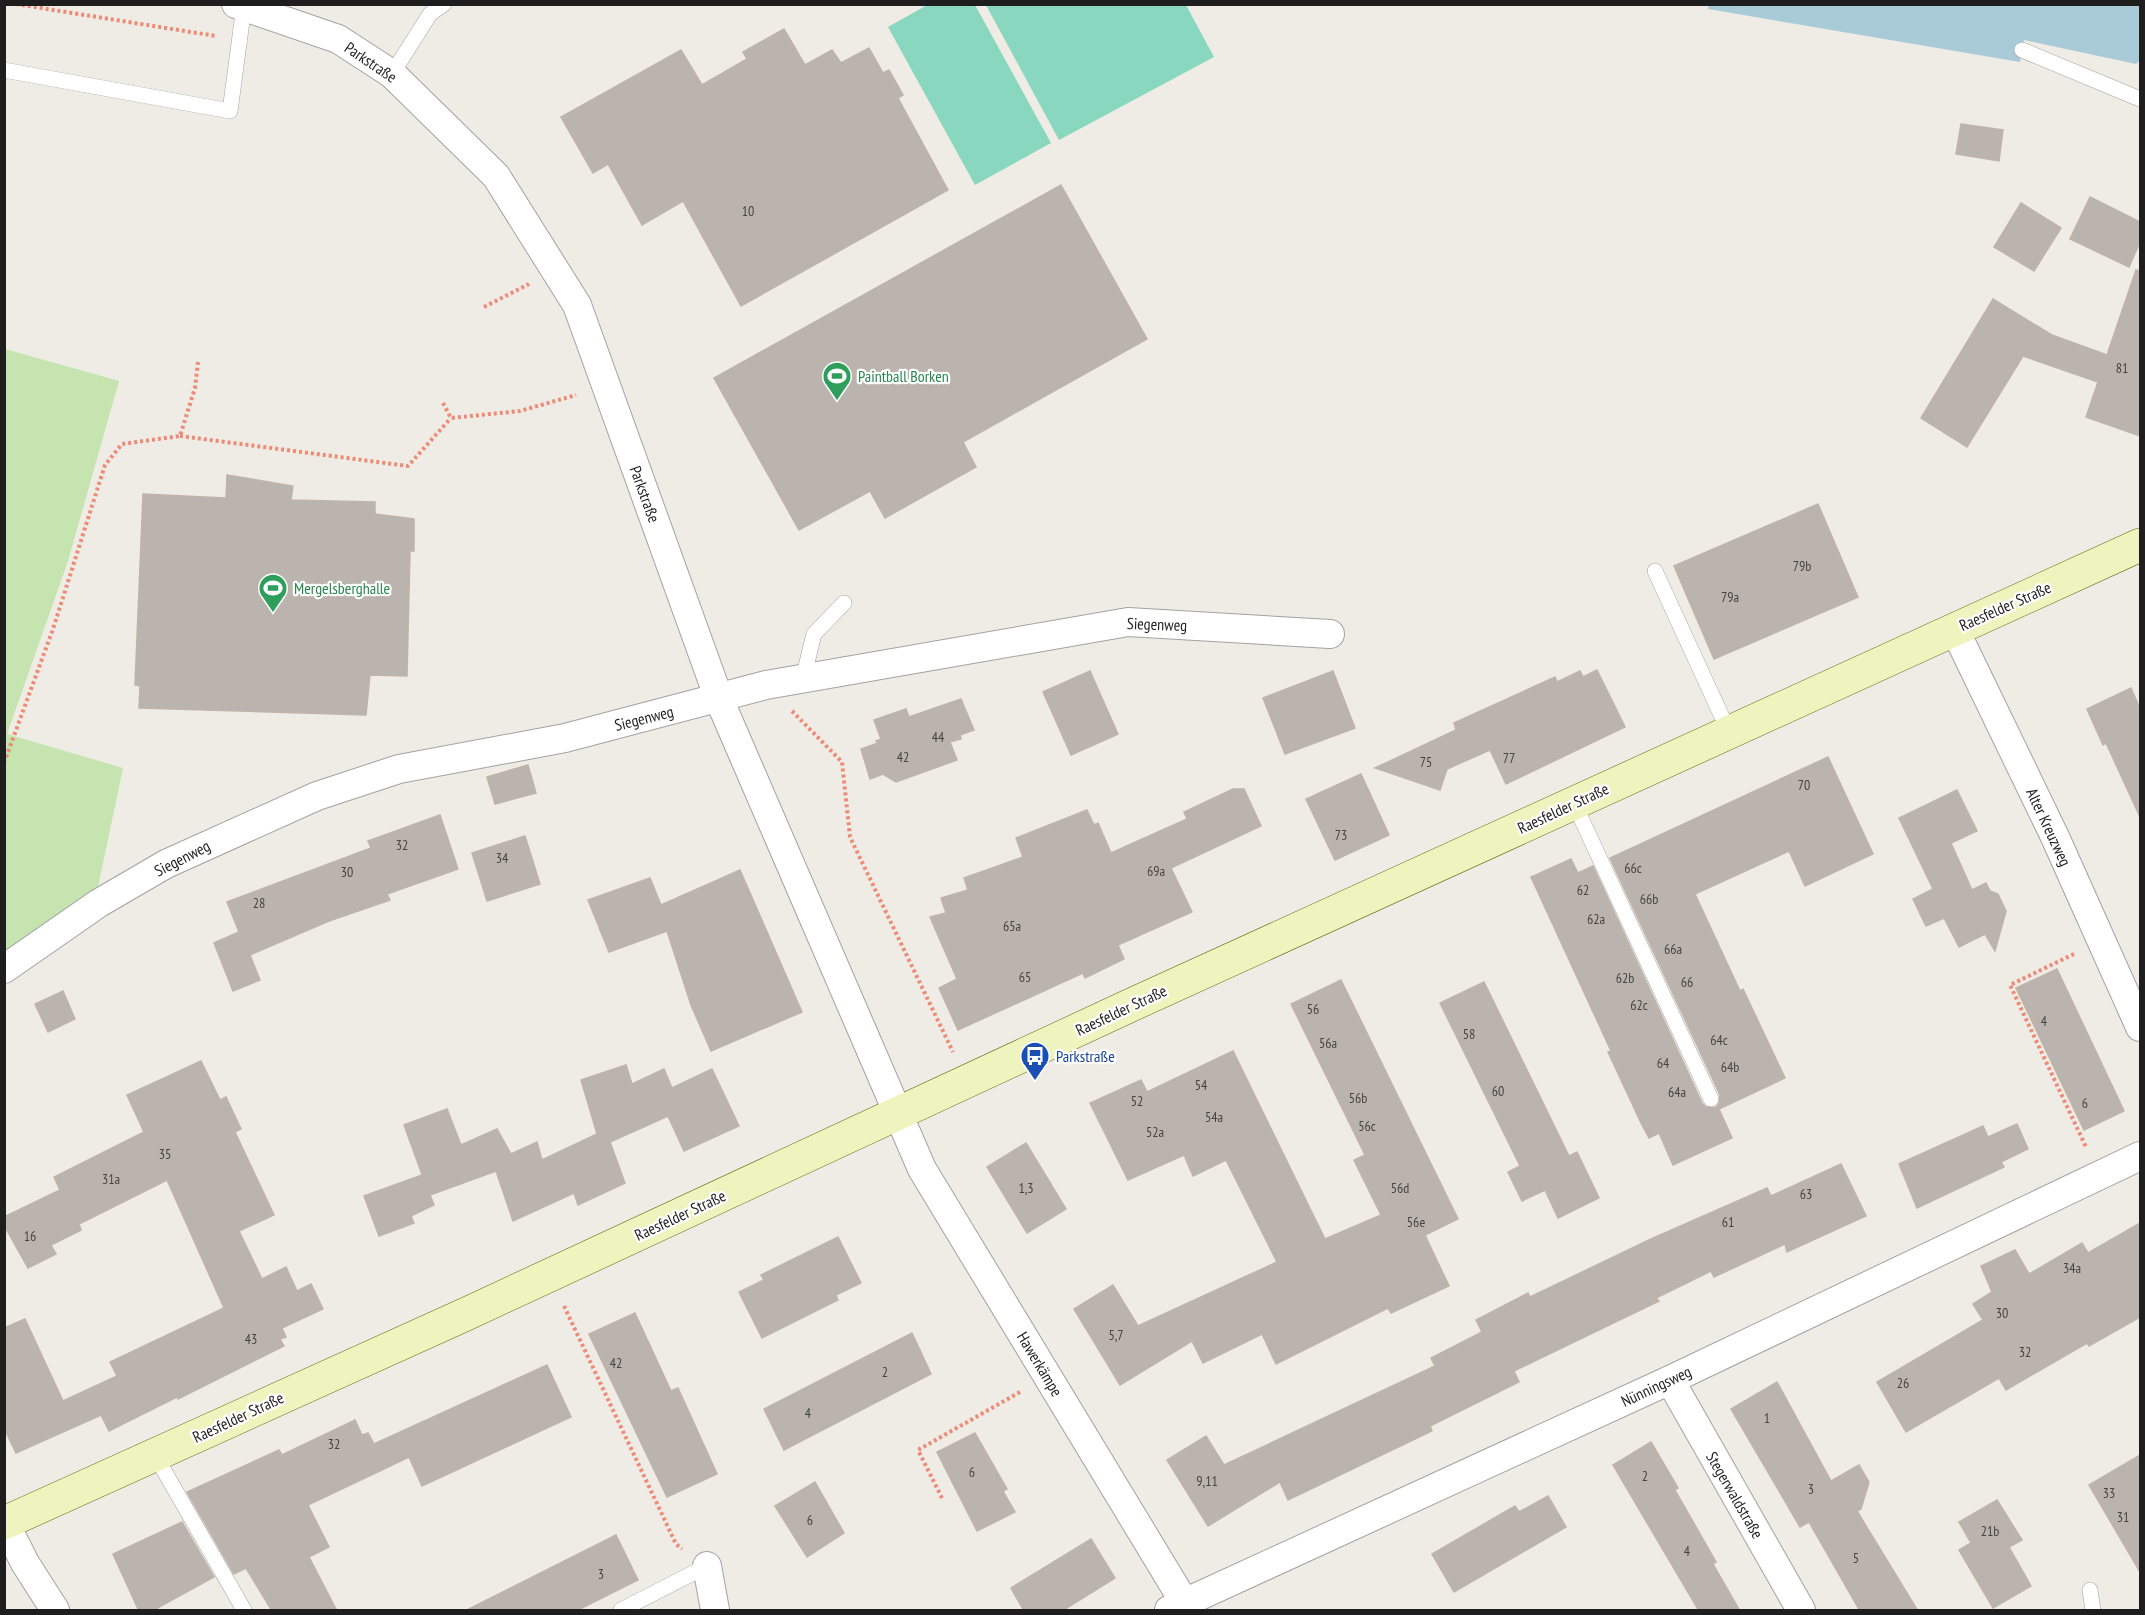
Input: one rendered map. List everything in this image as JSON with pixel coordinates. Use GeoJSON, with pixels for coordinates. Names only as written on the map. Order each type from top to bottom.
{"type":"FeatureCollection","features":[{"type":"Feature","properties":{"kind":"main road","name":"Raesfelder Straße"},"geometry":{"type":"LineString","coordinates":[[5,1523],[550,1275],[1954,628],[2140,545]]}},
{"type":"Feature","properties":{"kind":"street","name":"Parkstraße"},"geometry":{"type":"LineString","coordinates":[[240,5],[338,39],[392,74],[496,176],[577,305],[719,699],[898,1114]]}},
{"type":"Feature","properties":{"kind":"street","name":"Siegenweg"},"geometry":{"type":"LineString","coordinates":[[4,969],[99,903],[166,864],[317,796],[399,769],[565,738],[766,685],[1128,621],[1330,634]]}},
{"type":"Feature","properties":{"kind":"street","name":"Alter Kreuzweg"},"geometry":{"type":"LineString","coordinates":[[1954,628],[2055,837],[2140,1028]]}},
{"type":"Feature","properties":{"kind":"street","name":"Hawerkämpe"},"geometry":{"type":"LineString","coordinates":[[898,1114],[922,1168],[1047,1377],[1180,1608]]}},
{"type":"Feature","properties":{"kind":"street","name":"Nünningsweg"},"geometry":{"type":"LineString","coordinates":[[1180,1608],[1670,1380],[2140,1156]]}},
{"type":"Feature","properties":{"kind":"street","name":"Stegerwaldstraße"},"geometry":{"type":"LineString","coordinates":[[1670,1380],[1801,1611]]}},
{"type":"Feature","properties":{"kind":"street"},"geometry":{"type":"LineString","coordinates":[[5,1523],[25,1563],[55,1611]]}},
{"type":"Feature","properties":{"kind":"street"},"geometry":{"type":"LineString","coordinates":[[707,1566],[715,1611]]}},
{"type":"Feature","properties":{"kind":"lane"},"geometry":{"type":"LineString","coordinates":[[392,74],[430,14],[444,4]]}},
{"type":"Feature","properties":{"kind":"lane"},"geometry":{"type":"LineString","coordinates":[[4,70],[230,111],[239,40],[240,5]]}},
{"type":"Feature","properties":{"kind":"lane"},"geometry":{"type":"LineString","coordinates":[[2022,50],[2140,99]]}},
{"type":"Feature","properties":{"kind":"lane"},"geometry":{"type":"LineString","coordinates":[[1655,571],[1729,732]]}},
{"type":"Feature","properties":{"kind":"lane"},"geometry":{"type":"LineString","coordinates":[[803,679],[814,634],[844,603]]}},
{"type":"Feature","properties":{"kind":"lane"},"geometry":{"type":"LineString","coordinates":[[1574,804],[1711,1099]]}},
{"type":"Feature","properties":{"kind":"lane"},"geometry":{"type":"LineString","coordinates":[[155,1455],[244,1611]]}},
{"type":"Feature","properties":{"kind":"lane"},"geometry":{"type":"LineString","coordinates":[[621,1611],[707,1566]]}},
{"type":"Feature","properties":{"kind":"lane"},"geometry":{"type":"LineString","coordinates":[[2090,1590],[2093,1611]]}},
{"type":"Feature","properties":{"kind":"path"},"geometry":{"type":"LineString","coordinates":[[16,4],[239,40]]}},
{"type":"Feature","properties":{"kind":"path"},"geometry":{"type":"LineString","coordinates":[[526,274],[536,293]]}},
{"type":"Feature","properties":{"kind":"path"},"geometry":{"type":"LineString","coordinates":[[484,306],[532,283]]}},
{"type":"Feature","properties":{"kind":"path"},"geometry":{"type":"LineString","coordinates":[[180,436],[195,388],[198,362]]}},
{"type":"Feature","properties":{"kind":"path"},"geometry":{"type":"LineString","coordinates":[[4,763],[53,629],[105,465],[122,444],[180,436],[408,466],[451,418],[520,411],[582,394]]}},
{"type":"Feature","properties":{"kind":"path"},"geometry":{"type":"LineString","coordinates":[[443,404],[451,418]]}},
{"type":"Feature","properties":{"kind":"path"},"geometry":{"type":"LineString","coordinates":[[766,685],[842,762],[850,837],[967,1082]]}},
{"type":"Feature","properties":{"kind":"path"},"geometry":{"type":"LineString","coordinates":[[2099,1175],[2010,985],[2101,940]]}},
{"type":"Feature","properties":{"kind":"path"},"geometry":{"type":"LineString","coordinates":[[550,1275],[675,1544],[707,1566]]}},
{"type":"Feature","properties":{"kind":"path"},"geometry":{"type":"LineString","coordinates":[[942,1498],[918,1450],[1047,1377]]}},
{"type":"Feature","properties":{"kind":"green space"},"geometry":{"type":"Polygon","coordinates":[[[929,4],[975,5],[1051,143],[975,185],[888,27],[929,4]]]}},
{"type":"Feature","properties":{"kind":"green space"},"geometry":{"type":"Polygon","coordinates":[[[986,5],[1186,5],[1214,57],[1059,140],[986,5]]]}},
{"type":"Feature","properties":{"kind":"green space"},"geometry":{"type":"Polygon","coordinates":[[[5,349],[119,381],[68,561],[7,734],[123,768],[98,887],[5,958],[5,349]]]}},
{"type":"Feature","properties":{"kind":"water"},"geometry":{"type":"Polygon","coordinates":[[[1709,4],[2140,5],[2140,61],[2136,64],[2024,40],[2020,62],[1708,9],[1709,4]]]}},
{"type":"Feature","properties":{"kind":"building"},"geometry":{"type":"Polygon","coordinates":[[[784,29],[805,65],[832,50],[841,63],[869,48],[883,73],[889,70],[903,95],[898,98],[948,190],[741,306],[683,201],[642,225],[608,164],[593,173],[561,117],[681,50],[702,85],[747,59],[743,52],[784,29]]]}},
{"type":"Feature","properties":{"kind":"building"},"geometry":{"type":"Polygon","coordinates":[[[1961,124],[2003,130],[1999,161],[1956,154],[1961,124]]]}},
{"type":"Feature","properties":{"kind":"building"},"geometry":{"type":"Polygon","coordinates":[[[1061,185],[1147,339],[963,442],[976,467],[885,518],[870,491],[799,530],[714,378],[1061,185]]]}},
{"type":"Feature","properties":{"kind":"building"},"geometry":{"type":"Polygon","coordinates":[[[2090,197],[2140,222],[2140,242],[2129,267],[2070,239],[2090,197]]]}},
{"type":"Feature","properties":{"kind":"building"},"geometry":{"type":"Polygon","coordinates":[[[2021,203],[2061,228],[2034,271],[1994,247],[2021,203]]]}},
{"type":"Feature","properties":{"kind":"building"},"geometry":{"type":"Polygon","coordinates":[[[2136,270],[2140,271],[2140,436],[2086,417],[2098,382],[2023,356],[1967,447],[1921,418],[1993,299],[2052,335],[2107,355],[2136,270]]]}},
{"type":"Feature","properties":{"kind":"building","name":"Mergelsberghalle"},"geometry":{"type":"Polygon","coordinates":[[[227,475],[293,486],[291,500],[375,502],[375,514],[414,519],[414,551],[410,551],[407,676],[370,675],[366,715],[139,708],[140,686],[135,685],[143,494],[226,498],[227,475]]]}},
{"type":"Feature","properties":{"kind":"building"},"geometry":{"type":"Polygon","coordinates":[[[1818,504],[1858,597],[1714,659],[1674,566],[1818,504]]]}},
{"type":"Feature","properties":{"kind":"building"},"geometry":{"type":"Polygon","coordinates":[[[1597,670],[1625,727],[1506,784],[1490,750],[1447,769],[1440,790],[1375,768],[1456,730],[1454,723],[1555,677],[1557,682],[1580,671],[1583,677],[1597,670]]]}},
{"type":"Feature","properties":{"kind":"building"},"geometry":{"type":"Polygon","coordinates":[[[1090,671],[1118,734],[1071,755],[1043,692],[1090,671]]]}},
{"type":"Feature","properties":{"kind":"building"},"geometry":{"type":"Polygon","coordinates":[[[1333,671],[1355,728],[1285,754],[1263,698],[1333,671]]]}},
{"type":"Feature","properties":{"kind":"building"},"geometry":{"type":"Polygon","coordinates":[[[2131,688],[2140,709],[2140,817],[2106,743],[2103,745],[2087,709],[2131,688]]]}},
{"type":"Feature","properties":{"kind":"building"},"geometry":{"type":"Polygon","coordinates":[[[961,699],[974,730],[960,735],[961,739],[950,742],[957,760],[896,782],[883,774],[870,779],[861,749],[878,743],[876,741],[881,739],[874,720],[906,709],[909,717],[961,699]]]}},
{"type":"Feature","properties":{"kind":"building"},"geometry":{"type":"Polygon","coordinates":[[[1828,757],[1873,854],[1805,886],[1789,851],[1695,894],[1740,991],[1743,989],[1785,1078],[1719,1109],[1732,1138],[1673,1165],[1659,1133],[1649,1138],[1641,1123],[1608,1052],[1611,1051],[1531,877],[1571,859],[1578,873],[1593,866],[1702,1103],[1706,1107],[1715,1108],[1719,1104],[1720,1095],[1610,858],[1828,757]]]}},
{"type":"Feature","properties":{"kind":"building"},"geometry":{"type":"Polygon","coordinates":[[[528,765],[536,793],[495,804],[487,777],[528,765]]]}},
{"type":"Feature","properties":{"kind":"building"},"geometry":{"type":"Polygon","coordinates":[[[1361,774],[1389,835],[1335,860],[1306,799],[1361,774]]]}},
{"type":"Feature","properties":{"kind":"building"},"geometry":{"type":"Polygon","coordinates":[[[1233,789],[1244,789],[1261,826],[1171,868],[1192,912],[1118,945],[1124,959],[1085,978],[1083,973],[958,1030],[939,988],[957,979],[930,917],[946,913],[941,898],[968,890],[964,878],[1023,857],[1016,838],[1087,810],[1094,825],[1098,823],[1111,853],[1187,819],[1184,812],[1233,789]]]}},
{"type":"Feature","properties":{"kind":"building"},"geometry":{"type":"Polygon","coordinates":[[[1957,790],[1977,831],[1951,843],[1972,890],[1986,883],[1990,891],[1998,894],[2006,911],[1995,951],[1985,934],[1959,947],[1944,918],[1926,926],[1913,899],[1933,889],[1899,818],[1957,790]]]}},
{"type":"Feature","properties":{"kind":"building"},"geometry":{"type":"Polygon","coordinates":[[[440,815],[458,869],[387,894],[390,900],[329,921],[250,955],[260,980],[233,991],[214,943],[239,932],[227,902],[371,848],[368,841],[440,815]]]}},
{"type":"Feature","properties":{"kind":"building"},"geometry":{"type":"Polygon","coordinates":[[[525,836],[540,884],[487,901],[472,853],[525,836]]]}},
{"type":"Feature","properties":{"kind":"building"},"geometry":{"type":"Polygon","coordinates":[[[740,870],[802,1012],[711,1051],[691,1005],[667,931],[609,952],[588,900],[650,878],[661,905],[740,870]]]}},
{"type":"Feature","properties":{"kind":"building"},"geometry":{"type":"Polygon","coordinates":[[[2057,969],[2124,1111],[2084,1130],[2016,988],[2057,969]]]}},
{"type":"Feature","properties":{"kind":"building"},"geometry":{"type":"Polygon","coordinates":[[[1341,980],[1458,1219],[1425,1235],[1449,1286],[1391,1313],[1388,1308],[1276,1364],[1262,1334],[1203,1363],[1192,1341],[1120,1385],[1074,1309],[1113,1285],[1138,1326],[1277,1262],[1226,1160],[1193,1176],[1184,1155],[1128,1180],[1090,1103],[1141,1080],[1147,1092],[1233,1051],[1325,1239],[1381,1215],[1354,1160],[1365,1155],[1291,1004],[1341,980]]]}},
{"type":"Feature","properties":{"kind":"building"},"geometry":{"type":"Polygon","coordinates":[[[1484,982],[1569,1156],[1577,1152],[1599,1198],[1558,1218],[1545,1190],[1522,1201],[1508,1172],[1520,1166],[1440,1003],[1484,982]]]}},
{"type":"Feature","properties":{"kind":"building"},"geometry":{"type":"Polygon","coordinates":[[[63,991],[75,1019],[48,1032],[35,1004],[63,991]]]}},
{"type":"Feature","properties":{"kind":"building"},"geometry":{"type":"Polygon","coordinates":[[[201,1061],[220,1100],[226,1097],[241,1129],[235,1132],[274,1215],[239,1231],[262,1279],[286,1267],[297,1291],[311,1284],[323,1309],[282,1328],[286,1337],[280,1339],[284,1346],[178,1399],[177,1397],[109,1431],[101,1415],[16,1453],[4,1428],[4,1328],[25,1319],[63,1401],[117,1376],[110,1362],[224,1308],[167,1180],[79,1224],[81,1230],[51,1245],[56,1254],[28,1268],[4,1225],[4,1217],[60,1190],[54,1177],[144,1132],[127,1095],[201,1061]]]}},
{"type":"Feature","properties":{"kind":"building"},"geometry":{"type":"Polygon","coordinates":[[[626,1065],[632,1084],[664,1069],[672,1088],[712,1069],[739,1126],[684,1151],[668,1116],[610,1142],[625,1183],[578,1205],[574,1193],[513,1221],[496,1171],[430,1195],[434,1205],[411,1216],[414,1223],[379,1236],[364,1196],[422,1175],[428,1191],[404,1125],[447,1109],[461,1145],[497,1129],[511,1154],[537,1142],[542,1160],[597,1134],[581,1080],[626,1065]]]}},
{"type":"Feature","properties":{"kind":"building"},"geometry":{"type":"Polygon","coordinates":[[[2017,1124],[2028,1149],[2001,1162],[2004,1167],[1917,1208],[1899,1164],[1983,1126],[1988,1137],[2017,1124]]]}},
{"type":"Feature","properties":{"kind":"building"},"geometry":{"type":"Polygon","coordinates":[[[1026,1143],[1066,1209],[1027,1233],[987,1167],[1026,1143]]]}},
{"type":"Feature","properties":{"kind":"building"},"geometry":{"type":"Polygon","coordinates":[[[1841,1164],[1866,1216],[1787,1252],[1785,1244],[1714,1277],[1711,1271],[1656,1298],[1659,1301],[1514,1371],[1519,1382],[1430,1426],[1432,1431],[1288,1500],[1280,1482],[1208,1526],[1167,1460],[1206,1436],[1224,1465],[1435,1366],[1431,1358],[1482,1332],[1476,1320],[1528,1293],[1530,1297],[1651,1239],[1767,1188],[1771,1196],[1841,1164]]]}},
{"type":"Feature","properties":{"kind":"building"},"geometry":{"type":"Polygon","coordinates":[[[2140,1223],[2140,1317],[2089,1346],[2087,1343],[2006,1390],[1999,1378],[1906,1432],[1877,1382],[1983,1320],[1973,1304],[1992,1292],[1981,1266],[2015,1250],[2029,1274],[2082,1243],[2088,1253],[2140,1223]]]}},
{"type":"Feature","properties":{"kind":"building"},"geometry":{"type":"Polygon","coordinates":[[[838,1237],[861,1283],[836,1295],[838,1300],[762,1338],[739,1292],[764,1280],[761,1275],[838,1237]]]}},
{"type":"Feature","properties":{"kind":"building"},"geometry":{"type":"Polygon","coordinates":[[[635,1313],[671,1391],[678,1388],[717,1474],[667,1497],[589,1334],[635,1313]]]}},
{"type":"Feature","properties":{"kind":"building"},"geometry":{"type":"Polygon","coordinates":[[[912,1333],[931,1374],[784,1450],[764,1409],[912,1333]]]}},
{"type":"Feature","properties":{"kind":"building"},"geometry":{"type":"Polygon","coordinates":[[[547,1365],[571,1417],[422,1486],[409,1457],[308,1505],[329,1547],[309,1557],[337,1611],[272,1611],[246,1568],[234,1574],[187,1492],[279,1450],[282,1455],[355,1420],[362,1435],[368,1433],[374,1444],[547,1365]]]}},
{"type":"Feature","properties":{"kind":"building"},"geometry":{"type":"Polygon","coordinates":[[[1777,1382],[1831,1481],[1859,1465],[1869,1482],[1861,1509],[1857,1511],[1918,1611],[1860,1611],[1809,1522],[1800,1527],[1731,1409],[1777,1382]]]}},
{"type":"Feature","properties":{"kind":"building"},"geometry":{"type":"Polygon","coordinates":[[[975,1433],[1007,1489],[1003,1491],[1015,1512],[977,1531],[937,1452],[975,1433]]]}},
{"type":"Feature","properties":{"kind":"building"},"geometry":{"type":"Polygon","coordinates":[[[1651,1442],[1678,1488],[1675,1490],[1716,1562],[1713,1564],[1740,1611],[1699,1611],[1613,1465],[1651,1442]]]}},
{"type":"Feature","properties":{"kind":"building"},"geometry":{"type":"Polygon","coordinates":[[[2140,1455],[2140,1572],[2089,1485],[2140,1455]]]}},
{"type":"Feature","properties":{"kind":"building"},"geometry":{"type":"Polygon","coordinates":[[[815,1482],[844,1533],[807,1557],[775,1506],[815,1482]]]}},
{"type":"Feature","properties":{"kind":"building"},"geometry":{"type":"Polygon","coordinates":[[[1548,1496],[1566,1527],[1454,1592],[1432,1554],[1515,1506],[1519,1512],[1548,1496]]]}},
{"type":"Feature","properties":{"kind":"building"},"geometry":{"type":"Polygon","coordinates":[[[1997,1500],[2022,1540],[2009,1547],[2031,1586],[1993,1608],[1959,1550],[1971,1543],[1959,1522],[1997,1500]]]}},
{"type":"Feature","properties":{"kind":"building"},"geometry":{"type":"Polygon","coordinates":[[[182,1522],[214,1577],[152,1611],[139,1611],[113,1554],[182,1522]]]}},
{"type":"Feature","properties":{"kind":"building"},"geometry":{"type":"Polygon","coordinates":[[[616,1535],[638,1580],[576,1611],[465,1611],[616,1535]]]}},
{"type":"Feature","properties":{"kind":"building"},"geometry":{"type":"Polygon","coordinates":[[[1091,1539],[1115,1578],[1062,1611],[1024,1611],[1011,1588],[1091,1539]]]}},
{"type":"Feature","properties":{"kind":"place","name":"Paintball Borken"},"geometry":{"type":"Point","coordinates":[837,402]}},
{"type":"Feature","properties":{"kind":"place","name":"Mergelsberghalle"},"geometry":{"type":"Point","coordinates":[273,614]}},
{"type":"Feature","properties":{"kind":"place","name":"Parkstraße"},"geometry":{"type":"Point","coordinates":[1035,1082]}}]}
